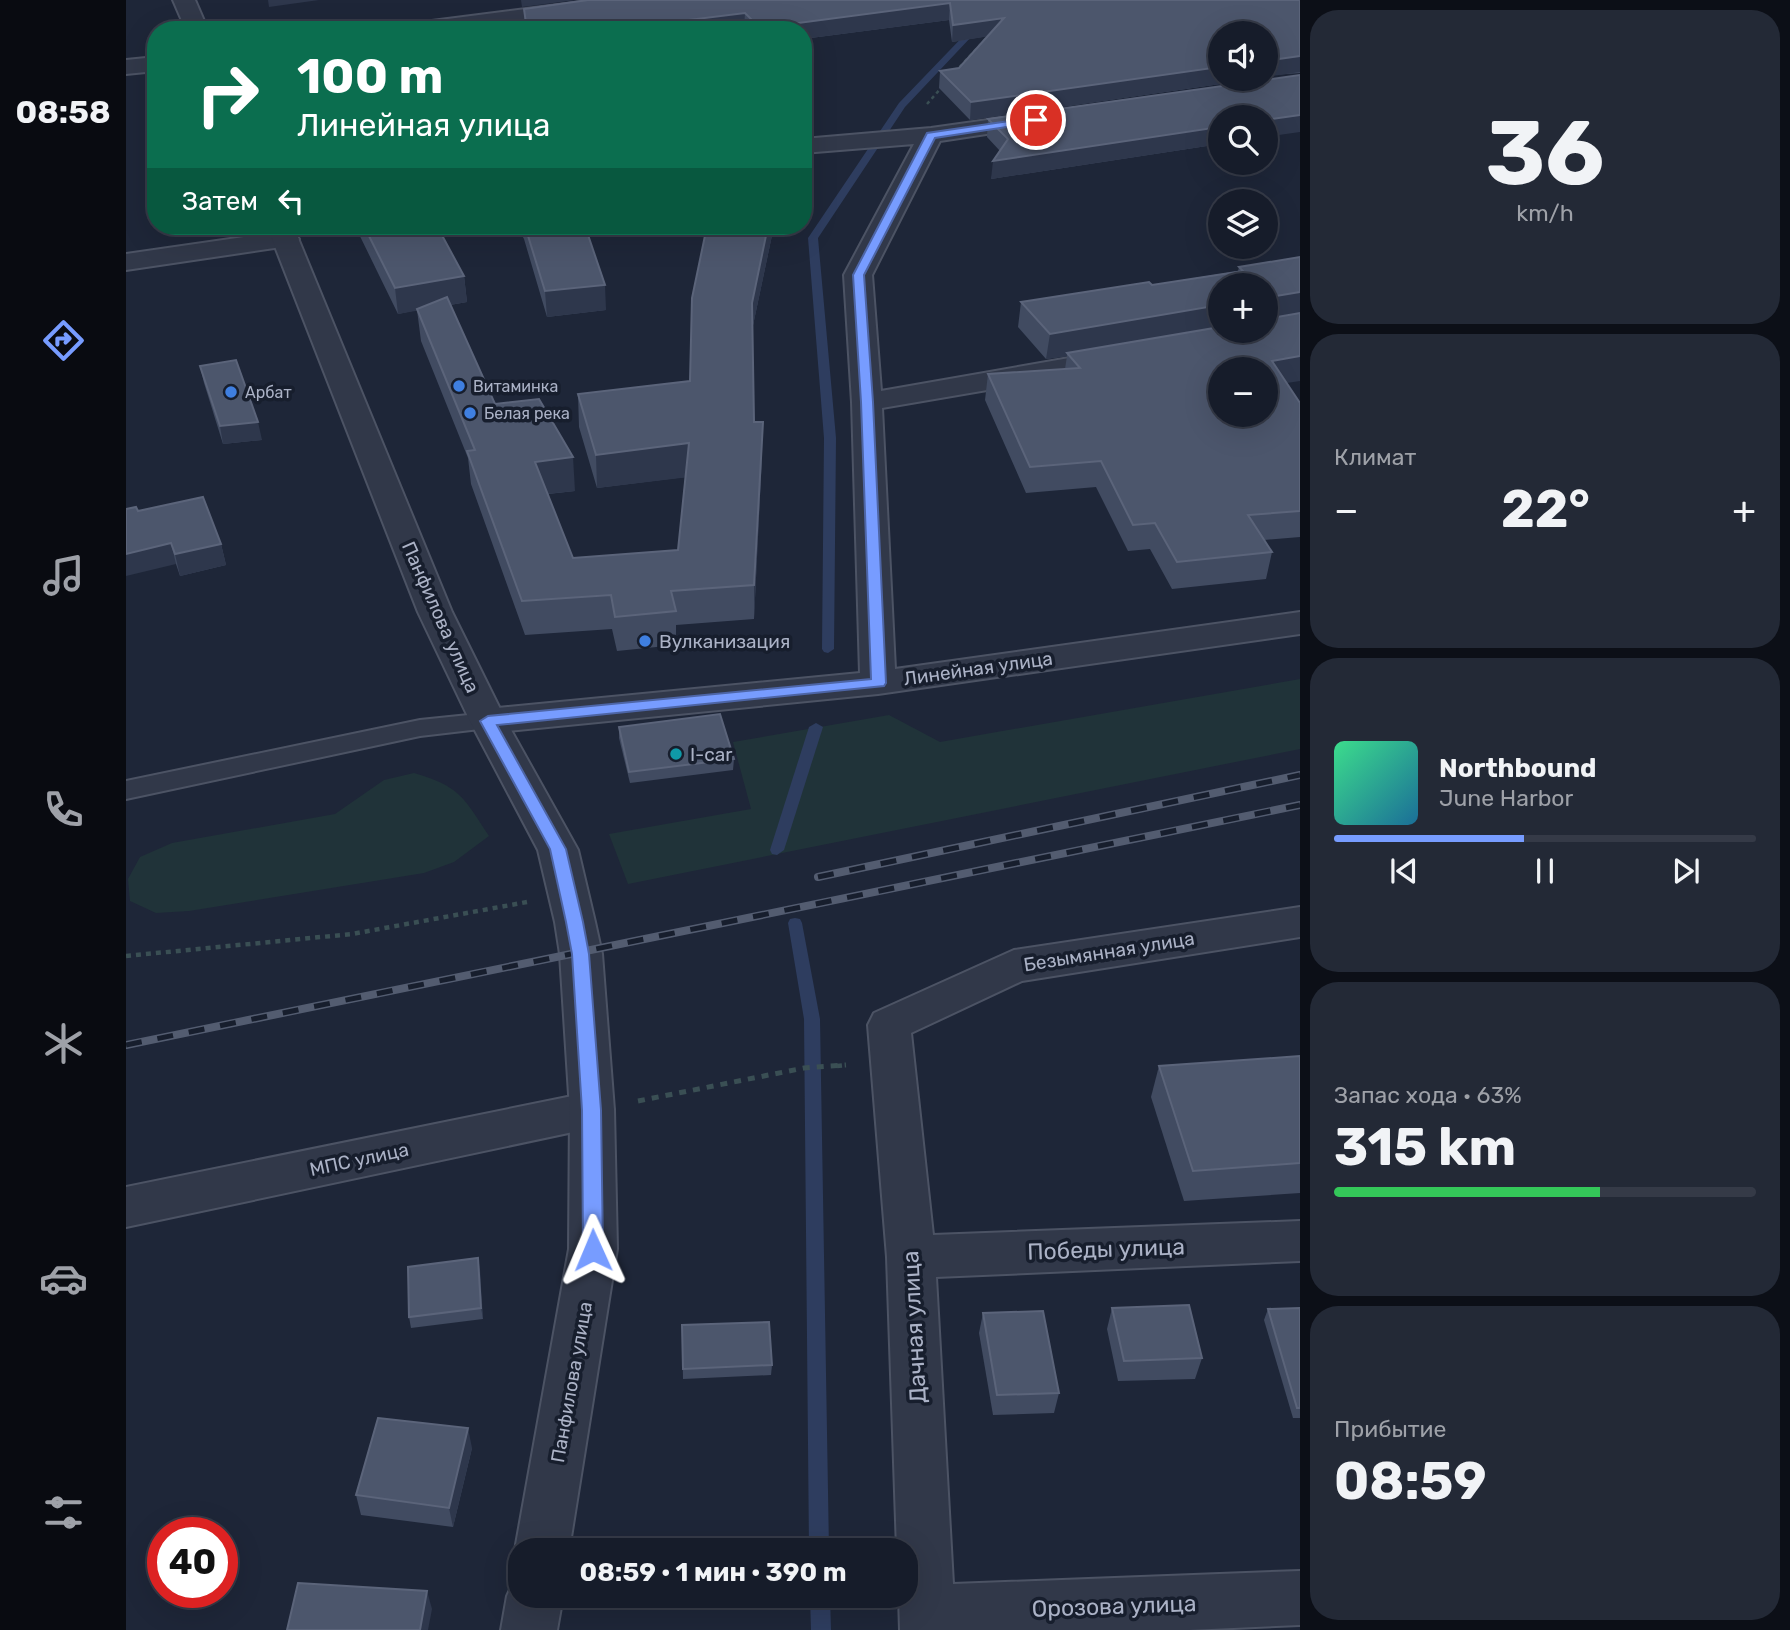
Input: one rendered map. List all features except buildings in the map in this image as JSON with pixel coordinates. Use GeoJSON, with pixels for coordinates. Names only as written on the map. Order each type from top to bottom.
{"type":"FeatureCollection","features":[{"type":"Feature","properties":{"kind":"street"},"geometry":{"type":"LineString","coordinates":[[184,0],[193,21]]}},
{"type":"Feature","properties":{"kind":"street"},"geometry":{"type":"LineString","coordinates":[[485,21],[646,0]]}},
{"type":"Feature","properties":{"kind":"street"},"geometry":{"type":"LineString","coordinates":[[126,67],[147,65]]}},
{"type":"Feature","properties":{"kind":"street"},"geometry":{"type":"LineString","coordinates":[[812,145],[931,135],[1054,117]]}},
{"type":"Feature","properties":{"kind":"street"},"geometry":{"type":"LineString","coordinates":[[865,684],[867,402],[858,275],[931,135]]}},
{"type":"Feature","properties":{"kind":"street"},"geometry":{"type":"LineString","coordinates":[[126,262],[267,235]]}},
{"type":"Feature","properties":{"kind":"street","name":"Панфилова улица"},"geometry":{"type":"LineString","coordinates":[[284,235],[435,612],[488,721],[558,849],[581,954],[592,1110],[593,1250],[544,1538]]}},
{"type":"Feature","properties":{"kind":"street"},"geometry":{"type":"LineString","coordinates":[[867,402],[1138,355]]}},
{"type":"Feature","properties":{"kind":"street","name":"Линейная улица"},"geometry":{"type":"LineString","coordinates":[[488,721],[865,684],[1300,622]]}},
{"type":"Feature","properties":{"kind":"street","name":"Безымянная улица"},"geometry":{"type":"LineString","coordinates":[[889,1025],[1014,966],[1300,922]]}},
{"type":"Feature","properties":{"kind":"street","name":"Дачная улица"},"geometry":{"type":"LineString","coordinates":[[889,1025],[911,1257],[928,1622]]}},
{"type":"Feature","properties":{"kind":"street","name":"МПС улица"},"geometry":{"type":"LineString","coordinates":[[126,1207],[592,1110]]}},
{"type":"Feature","properties":{"kind":"street","name":"Победы улица"},"geometry":{"type":"LineString","coordinates":[[911,1257],[1300,1241]]}},
{"type":"Feature","properties":{"kind":"street","name":"Орозова улица"},"geometry":{"type":"LineString","coordinates":[[928,1622],[1300,1598]]}},
{"type":"Feature","properties":{"kind":"street"},"geometry":{"type":"LineString","coordinates":[[529,1630],[532,1608]]}},
{"type":"Feature","properties":{"kind":"lane"},"geometry":{"type":"LineString","coordinates":[[126,789],[420,728],[488,721]]}},
{"type":"Feature","properties":{"kind":"path"},"geometry":{"type":"LineString","coordinates":[[931,135],[924,107],[994,29]]}},
{"type":"Feature","properties":{"kind":"path"},"geometry":{"type":"LineString","coordinates":[[126,956],[352,934],[569,895]]}},
{"type":"Feature","properties":{"kind":"path"},"geometry":{"type":"LineString","coordinates":[[592,1110],[804,1068],[830,1067]]}},
{"type":"Feature","properties":{"kind":"shaded area"},"geometry":{"type":"Polygon","coordinates":[[[1300,679],[1300,749],[628,884],[609,834],[751,809],[733,742],[889,715],[940,742],[1300,679]]]}},
{"type":"Feature","properties":{"kind":"shaded area"},"geometry":{"type":"Polygon","coordinates":[[[414,773],[442,783],[459,795],[489,836],[454,862],[424,873],[189,911],[156,913],[130,901],[128,879],[140,857],[172,843],[335,814],[384,780],[414,773]]]}},
{"type":"Feature","properties":{"kind":"waterway"},"geometry":{"type":"LineString","coordinates":[[828,649],[830,438],[813,238],[902,105],[1002,0]]}},
{"type":"Feature","properties":{"kind":"waterway"},"geometry":{"type":"LineString","coordinates":[[777,850],[816,727]]}},
{"type":"Feature","properties":{"kind":"waterway"},"geometry":{"type":"LineString","coordinates":[[795,923],[812,1019],[819,1538]]}},
{"type":"Feature","properties":{"kind":"waterway"},"geometry":{"type":"LineString","coordinates":[[820,1608],[821,1630]]}},
{"type":"Feature","properties":{"kind":"railway"},"geometry":{"type":"LineString","coordinates":[[818,877],[1300,775]]}},
{"type":"Feature","properties":{"kind":"railway"},"geometry":{"type":"LineString","coordinates":[[126,1045],[1300,805]]}},
{"type":"Feature","properties":{"kind":"place","name":"Витаминка"},"geometry":{"type":"Point","coordinates":[459,386]}},
{"type":"Feature","properties":{"kind":"place","name":"Арбат"},"geometry":{"type":"Point","coordinates":[231,392]}},
{"type":"Feature","properties":{"kind":"place","name":"Белая река"},"geometry":{"type":"Point","coordinates":[470,413]}},
{"type":"Feature","properties":{"kind":"place","name":"Вулканизация"},"geometry":{"type":"Point","coordinates":[645,641]}},
{"type":"Feature","properties":{"kind":"place","name":"I-car"},"geometry":{"type":"Point","coordinates":[676,754]}},
{"type":"Feature","properties":{"kind":"route"},"geometry":{"type":"LineString","coordinates":[[593,1250],[592,1110],[581,954],[575,922],[558,849],[488,721],[793,689],[878,683],[867,402],[858,275],[931,135],[1036,120]]}}]}
